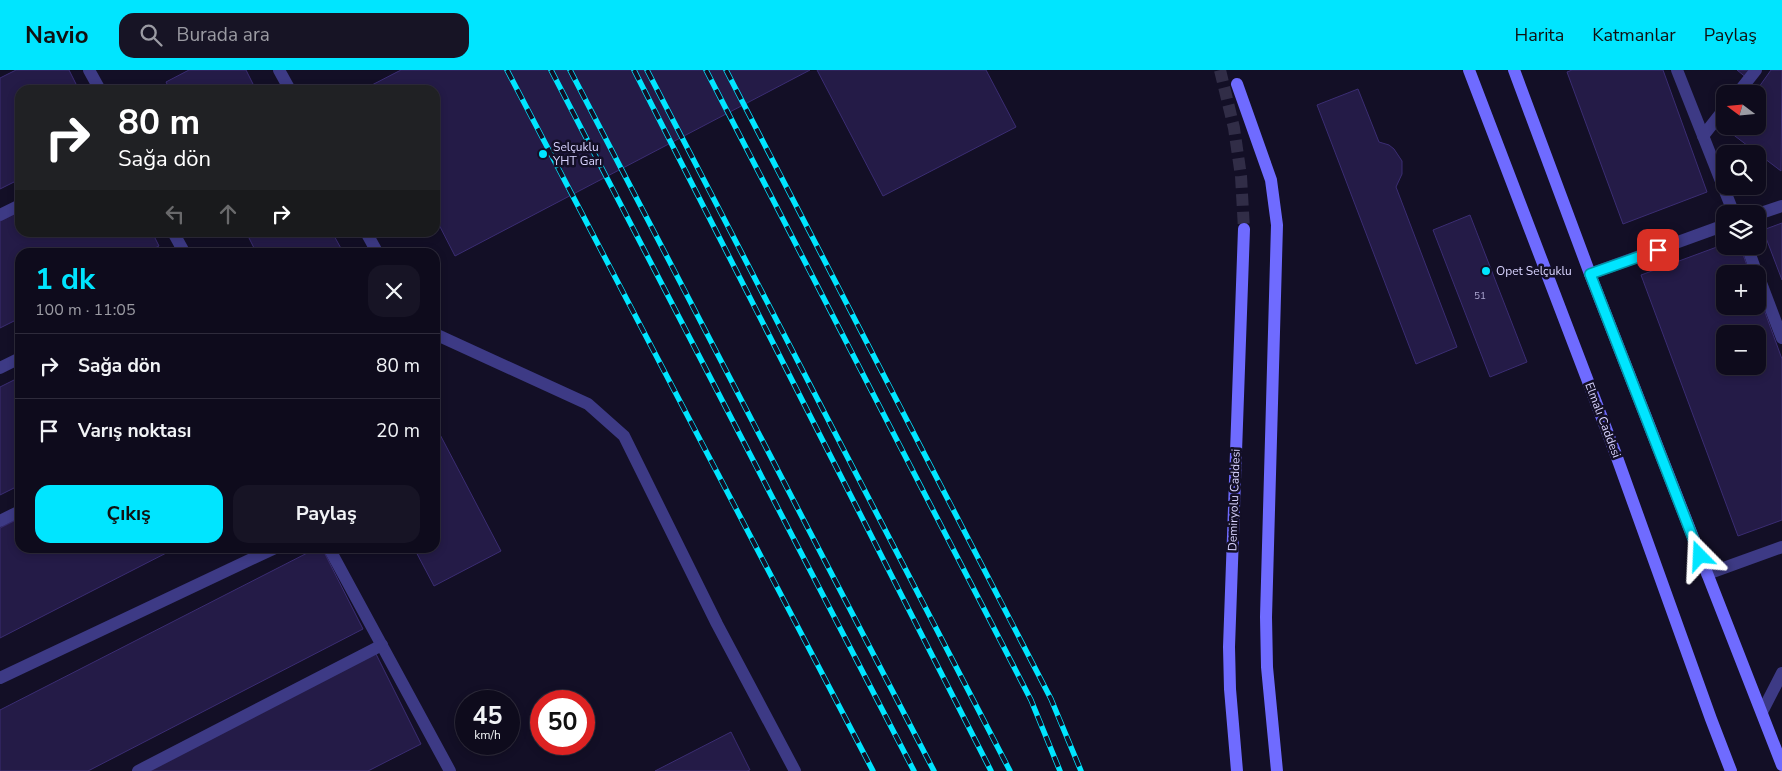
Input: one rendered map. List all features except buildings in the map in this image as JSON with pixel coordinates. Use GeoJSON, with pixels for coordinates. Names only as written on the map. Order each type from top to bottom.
{"type":"FeatureCollection","features":[{"type":"Feature","properties":{"kind":"main road","name":"Elmalı Caddesi"},"geometry":{"type":"LineString","coordinates":[[1469,70],[1615,452],[1711,719],[1732,771]]}},
{"type":"Feature","properties":{"kind":"main road"},"geometry":{"type":"LineString","coordinates":[[1514,70],[1590,274],[1782,765]]}},
{"type":"Feature","properties":{"kind":"main road"},"geometry":{"type":"LineString","coordinates":[[1237,84],[1271,180],[1277,224],[1266,617],[1268,676],[1277,771]]}},
{"type":"Feature","properties":{"kind":"main road","name":"Demiryolu Caddesi"},"geometry":{"type":"LineString","coordinates":[[1237,771],[1230,689],[1229,647],[1244,229]]}},
{"type":"Feature","properties":{"kind":"main road"},"geometry":{"type":"LineString","coordinates":[[1711,719],[1722,771]]}},
{"type":"Feature","properties":{"kind":"street"},"geometry":{"type":"LineString","coordinates":[[89,70],[97,85]]}},
{"type":"Feature","properties":{"kind":"street"},"geometry":{"type":"LineString","coordinates":[[280,70],[288,85]]}},
{"type":"Feature","properties":{"kind":"street"},"geometry":{"type":"LineString","coordinates":[[1677,70],[1730,205]]}},
{"type":"Feature","properties":{"kind":"street"},"geometry":{"type":"LineString","coordinates":[[1744,85],[1756,70]]}},
{"type":"Feature","properties":{"kind":"street"},"geometry":{"type":"LineString","coordinates":[[1703,136],[1716,119]]}},
{"type":"Feature","properties":{"kind":"street"},"geometry":{"type":"LineString","coordinates":[[1766,211],[1782,206]]}},
{"type":"Feature","properties":{"kind":"street"},"geometry":{"type":"LineString","coordinates":[[0,215],[15,208]]}},
{"type":"Feature","properties":{"kind":"street"},"geometry":{"type":"LineString","coordinates":[[1590,274],[1716,228]]}},
{"type":"Feature","properties":{"kind":"street"},"geometry":{"type":"LineString","coordinates":[[176,237],[182,248]]}},
{"type":"Feature","properties":{"kind":"street"},"geometry":{"type":"LineString","coordinates":[[369,237],[375,248]]}},
{"type":"Feature","properties":{"kind":"street"},"geometry":{"type":"LineString","coordinates":[[1766,297],[1782,338]]}},
{"type":"Feature","properties":{"kind":"street"},"geometry":{"type":"LineString","coordinates":[[440,336],[588,404],[624,436],[717,624],[795,771]]}},
{"type":"Feature","properties":{"kind":"street"},"geometry":{"type":"LineString","coordinates":[[0,368],[15,360]]}},
{"type":"Feature","properties":{"kind":"street"},"geometry":{"type":"LineString","coordinates":[[0,520],[15,513]]}},
{"type":"Feature","properties":{"kind":"street"},"geometry":{"type":"LineString","coordinates":[[1707,574],[1782,547]]}},
{"type":"Feature","properties":{"kind":"street"},"geometry":{"type":"LineString","coordinates":[[0,678],[264,553]]}},
{"type":"Feature","properties":{"kind":"street"},"geometry":{"type":"LineString","coordinates":[[332,553],[449,771]]}},
{"type":"Feature","properties":{"kind":"street"},"geometry":{"type":"LineString","coordinates":[[138,771],[382,646]]}},
{"type":"Feature","properties":{"kind":"street"},"geometry":{"type":"LineString","coordinates":[[1762,712],[1782,673]]}},
{"type":"Feature","properties":{"kind":"tunnel"},"geometry":{"type":"LineString","coordinates":[[1220,70],[1234,128],[1241,176],[1244,229]]}},
{"type":"Feature","properties":{"kind":"railway"},"geometry":{"type":"LineString","coordinates":[[507,70],[873,771]]}},
{"type":"Feature","properties":{"kind":"railway"},"geometry":{"type":"LineString","coordinates":[[551,70],[914,771]]}},
{"type":"Feature","properties":{"kind":"railway"},"geometry":{"type":"LineString","coordinates":[[570,70],[934,771]]}},
{"type":"Feature","properties":{"kind":"railway"},"geometry":{"type":"LineString","coordinates":[[634,70],[991,771]]}},
{"type":"Feature","properties":{"kind":"railway"},"geometry":{"type":"LineString","coordinates":[[647,70],[1010,771]]}},
{"type":"Feature","properties":{"kind":"railway"},"geometry":{"type":"LineString","coordinates":[[706,70],[1031,700],[1060,771]]}},
{"type":"Feature","properties":{"kind":"railway"},"geometry":{"type":"LineString","coordinates":[[726,70],[1051,699],[1081,771]]}},
{"type":"Feature","properties":{"kind":"place","name":"Selçuklu YHT Garı"},"geometry":{"type":"Point","coordinates":[543,154]}},
{"type":"Feature","properties":{"kind":"place","name":"Opet Selçuklu"},"geometry":{"type":"Point","coordinates":[1486,271]}},
{"type":"Feature","properties":{"kind":"route"},"geometry":{"type":"LineString","coordinates":[[1658,250],[1590,274],[1700,556]]}}]}
